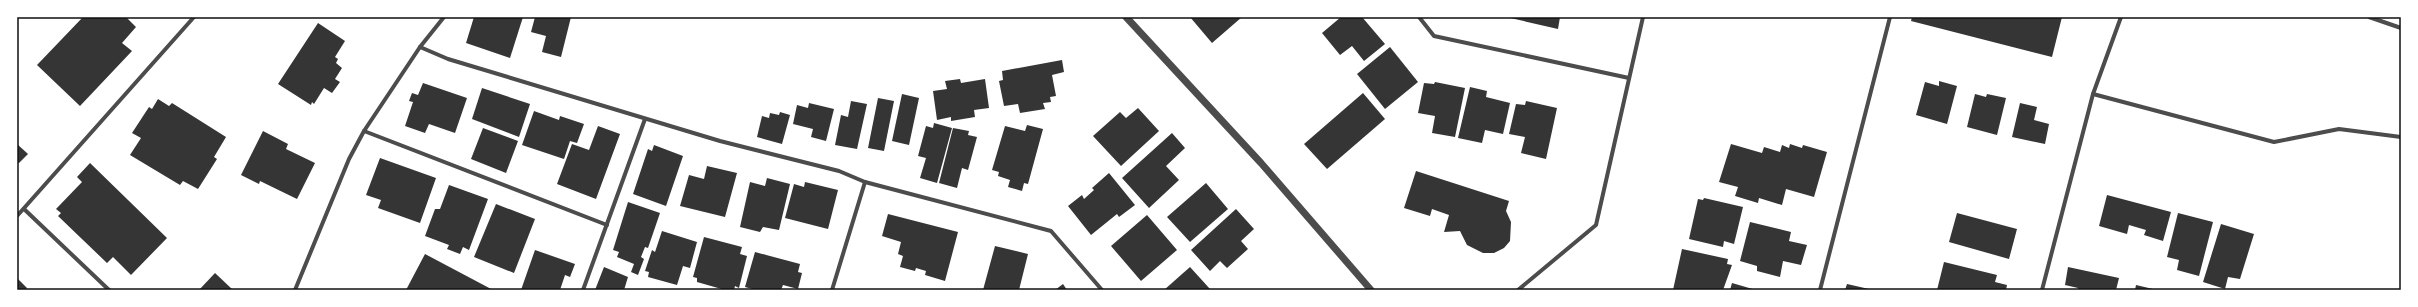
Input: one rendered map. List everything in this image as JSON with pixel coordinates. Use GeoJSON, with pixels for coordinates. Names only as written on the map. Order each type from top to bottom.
{"type":"FeatureCollection","features":[{"type":"Feature","properties":{"kind":"street"},"geometry":{"type":"LineString","coordinates":[[17,216],[194,17]]}},
{"type":"Feature","properties":{"kind":"street"},"geometry":{"type":"LineString","coordinates":[[295,290],[349,159],[364,131],[420,47],[444,17]]}},
{"type":"Feature","properties":{"kind":"street"},"geometry":{"type":"LineString","coordinates":[[1126,17],[1260,163],[1371,290]]}},
{"type":"Feature","properties":{"kind":"street"},"geometry":{"type":"LineString","coordinates":[[1418,17],[1434,36],[1630,78]]}},
{"type":"Feature","properties":{"kind":"street"},"geometry":{"type":"LineString","coordinates":[[1518,290],[1596,225],[1643,17]]}},
{"type":"Feature","properties":{"kind":"street"},"geometry":{"type":"LineString","coordinates":[[1820,290],[1890,17]]}},
{"type":"Feature","properties":{"kind":"street"},"geometry":{"type":"LineString","coordinates":[[2042,290],[2093,94],[2121,17]]}},
{"type":"Feature","properties":{"kind":"street"},"geometry":{"type":"LineString","coordinates":[[2369,17],[2401,28]]}},
{"type":"Feature","properties":{"kind":"street"},"geometry":{"type":"LineString","coordinates":[[420,47],[448,59],[646,119],[839,171],[865,182],[1051,231],[1102,290]]}},
{"type":"Feature","properties":{"kind":"street"},"geometry":{"type":"LineString","coordinates":[[2093,94],[2274,142],[2338,129],[2401,138]]}},
{"type":"Feature","properties":{"kind":"street"},"geometry":{"type":"LineString","coordinates":[[583,290],[646,119]]}},
{"type":"Feature","properties":{"kind":"street"},"geometry":{"type":"LineString","coordinates":[[364,131],[607,225]]}},
{"type":"Feature","properties":{"kind":"street"},"geometry":{"type":"LineString","coordinates":[[832,290],[865,182]]}},
{"type":"Feature","properties":{"kind":"street"},"geometry":{"type":"LineString","coordinates":[[24,209],[109,290]]}},
{"type":"Feature","properties":{"kind":"building"},"geometry":{"type":"Polygon","coordinates":[[[83,17],[126,17],[136,27],[122,43],[132,51],[80,106],[37,65],[83,17]]]}},
{"type":"Feature","properties":{"kind":"building"},"geometry":{"type":"Polygon","coordinates":[[[474,17],[523,17],[510,58],[466,43],[474,17]]]}},
{"type":"Feature","properties":{"kind":"building"},"geometry":{"type":"Polygon","coordinates":[[[535,17],[571,17],[561,57],[542,52],[546,36],[531,32],[535,17]]]}},
{"type":"Feature","properties":{"kind":"building"},"geometry":{"type":"Polygon","coordinates":[[[1190,17],[1242,17],[1212,43],[1190,17]]]}},
{"type":"Feature","properties":{"kind":"building"},"geometry":{"type":"Polygon","coordinates":[[[1341,17],[1362,17],[1385,44],[1364,61],[1352,46],[1340,55],[1322,33],[1341,17]]]}},
{"type":"Feature","properties":{"kind":"building"},"geometry":{"type":"Polygon","coordinates":[[[1506,17],[1560,17],[1558,29],[1506,17]]]}},
{"type":"Feature","properties":{"kind":"building"},"geometry":{"type":"Polygon","coordinates":[[[1912,17],[2062,17],[2052,57],[1911,21],[1912,17]]]}},
{"type":"Feature","properties":{"kind":"building"},"geometry":{"type":"Polygon","coordinates":[[[318,23],[345,41],[335,57],[338,59],[336,63],[342,68],[335,79],[340,82],[332,93],[324,88],[314,104],[312,102],[311,105],[278,84],[318,23]]]}},
{"type":"Feature","properties":{"kind":"building"},"geometry":{"type":"Polygon","coordinates":[[[1390,47],[1418,82],[1385,109],[1357,74],[1390,47]]]}},
{"type":"Feature","properties":{"kind":"building"},"geometry":{"type":"Polygon","coordinates":[[[1062,60],[1064,72],[1052,75],[1056,96],[1050,97],[1051,102],[1043,103],[1045,109],[1020,113],[1018,104],[1004,106],[999,81],[1003,80],[1002,71],[1062,60]]]}},
{"type":"Feature","properties":{"kind":"building"},"geometry":{"type":"Polygon","coordinates":[[[960,79],[961,83],[985,79],[989,108],[974,110],[975,117],[951,121],[951,117],[937,120],[933,91],[947,89],[945,81],[960,79]]]}},
{"type":"Feature","properties":{"kind":"building"},"geometry":{"type":"Polygon","coordinates":[[[1939,81],[1957,86],[1947,124],[1916,115],[1925,82],[1939,86],[1939,81]]]}},
{"type":"Feature","properties":{"kind":"building"},"geometry":{"type":"Polygon","coordinates":[[[1435,82],[1465,88],[1455,137],[1432,133],[1435,116],[1418,113],[1424,83],[1434,84],[1435,82]]]}},
{"type":"Feature","properties":{"kind":"building"},"geometry":{"type":"Polygon","coordinates":[[[423,83],[467,98],[455,133],[429,124],[425,133],[405,126],[413,102],[409,101],[412,93],[418,95],[423,83]]]}},
{"type":"Feature","properties":{"kind":"building"},"geometry":{"type":"Polygon","coordinates":[[[1470,87],[1487,91],[1486,97],[1510,103],[1503,134],[1485,130],[1482,143],[1458,138],[1470,87]]]}},
{"type":"Feature","properties":{"kind":"building"},"geometry":{"type":"Polygon","coordinates":[[[482,88],[530,104],[519,137],[472,119],[482,88]]]}},
{"type":"Feature","properties":{"kind":"building"},"geometry":{"type":"Polygon","coordinates":[[[1363,93],[1385,119],[1327,169],[1304,144],[1363,93]]]}},
{"type":"Feature","properties":{"kind":"building"},"geometry":{"type":"Polygon","coordinates":[[[902,94],[919,98],[909,145],[892,141],[902,94]]]}},
{"type":"Feature","properties":{"kind":"building"},"geometry":{"type":"Polygon","coordinates":[[[1975,94],[1986,97],[1987,94],[2006,98],[1997,135],[1967,127],[1975,94]]]}},
{"type":"Feature","properties":{"kind":"building"},"geometry":{"type":"Polygon","coordinates":[[[878,98],[894,101],[884,151],[868,148],[878,98]]]}},
{"type":"Feature","properties":{"kind":"building"},"geometry":{"type":"Polygon","coordinates":[[[158,99],[169,106],[172,103],[226,137],[214,157],[217,159],[198,189],[183,181],[180,185],[130,155],[141,138],[132,133],[149,107],[152,109],[158,99]]]}},
{"type":"Feature","properties":{"kind":"building"},"geometry":{"type":"Polygon","coordinates":[[[851,101],[867,104],[857,149],[835,145],[841,115],[848,117],[851,101]]]}},
{"type":"Feature","properties":{"kind":"building"},"geometry":{"type":"Polygon","coordinates":[[[1526,101],[1557,108],[1546,159],[1521,153],[1525,137],[1509,134],[1516,104],[1525,105],[1526,101]]]}},
{"type":"Feature","properties":{"kind":"building"},"geometry":{"type":"Polygon","coordinates":[[[809,103],[834,109],[826,141],[811,137],[813,129],[793,124],[797,105],[808,108],[809,103]]]}},
{"type":"Feature","properties":{"kind":"building"},"geometry":{"type":"Polygon","coordinates":[[[2020,103],[2037,107],[2034,120],[2049,124],[2045,144],[2012,137],[2020,103]]]}},
{"type":"Feature","properties":{"kind":"building"},"geometry":{"type":"Polygon","coordinates":[[[1138,108],[1159,131],[1121,166],[1093,136],[1120,112],[1126,118],[1138,108]]]}},
{"type":"Feature","properties":{"kind":"building"},"geometry":{"type":"Polygon","coordinates":[[[534,111],[559,120],[560,116],[584,124],[577,143],[570,141],[564,159],[522,145],[534,111]]]}},
{"type":"Feature","properties":{"kind":"building"},"geometry":{"type":"Polygon","coordinates":[[[780,112],[790,115],[782,144],[757,137],[762,116],[769,118],[770,113],[779,115],[780,112]]]}},
{"type":"Feature","properties":{"kind":"building"},"geometry":{"type":"Polygon","coordinates":[[[934,123],[952,128],[937,183],[920,178],[926,158],[918,156],[926,126],[933,128],[934,123]]]}},
{"type":"Feature","properties":{"kind":"building"},"geometry":{"type":"Polygon","coordinates":[[[1027,125],[1043,129],[1028,184],[1024,183],[1022,191],[1008,187],[1010,180],[998,176],[999,172],[992,170],[1005,126],[1025,131],[1027,125]]]}},
{"type":"Feature","properties":{"kind":"building"},"geometry":{"type":"Polygon","coordinates":[[[598,126],[620,134],[596,199],[557,184],[572,144],[589,150],[598,126]]]}},
{"type":"Feature","properties":{"kind":"building"},"geometry":{"type":"Polygon","coordinates":[[[483,128],[518,141],[506,173],[471,159],[483,128]]]}},
{"type":"Feature","properties":{"kind":"building"},"geometry":{"type":"Polygon","coordinates":[[[953,128],[969,131],[968,135],[977,137],[968,170],[962,168],[957,188],[939,183],[953,128]]]}},
{"type":"Feature","properties":{"kind":"building"},"geometry":{"type":"Polygon","coordinates":[[[263,131],[288,144],[286,149],[315,163],[297,199],[260,181],[259,184],[241,175],[263,131]]]}},
{"type":"Feature","properties":{"kind":"building"},"geometry":{"type":"Polygon","coordinates":[[[1172,133],[1185,148],[1166,166],[1179,180],[1149,208],[1122,178],[1172,133]]]}},
{"type":"Feature","properties":{"kind":"building"},"geometry":{"type":"Polygon","coordinates":[[[17,144],[28,154],[19,163],[17,162],[17,144]]]}},
{"type":"Feature","properties":{"kind":"building"},"geometry":{"type":"Polygon","coordinates":[[[1731,144],[1762,153],[1764,147],[1780,152],[1782,145],[1789,148],[1790,144],[1802,148],[1803,145],[1827,152],[1814,197],[1786,189],[1782,205],[1759,198],[1758,203],[1735,196],[1738,187],[1719,182],[1731,144]]]}},
{"type":"Feature","properties":{"kind":"building"},"geometry":{"type":"Polygon","coordinates":[[[654,145],[683,156],[666,206],[633,194],[648,149],[652,151],[654,145]]]}},
{"type":"Feature","properties":{"kind":"building"},"geometry":{"type":"Polygon","coordinates":[[[380,158],[436,178],[420,223],[378,208],[381,200],[366,195],[380,158]]]}},
{"type":"Feature","properties":{"kind":"building"},"geometry":{"type":"Polygon","coordinates":[[[90,163],[167,238],[131,275],[113,257],[107,263],[58,216],[61,213],[56,209],[82,182],[77,177],[90,163]]]}},
{"type":"Feature","properties":{"kind":"building"},"geometry":{"type":"Polygon","coordinates":[[[707,166],[737,173],[725,217],[680,206],[689,175],[704,179],[707,166]]]}},
{"type":"Feature","properties":{"kind":"building"},"geometry":{"type":"Polygon","coordinates":[[[1416,171],[1509,201],[1506,211],[1511,222],[1510,241],[1504,248],[1494,253],[1483,253],[1467,245],[1460,231],[1444,232],[1449,215],[1432,209],[1430,216],[1404,208],[1416,171]]]}},
{"type":"Feature","properties":{"kind":"building"},"geometry":{"type":"Polygon","coordinates":[[[1109,173],[1135,205],[1119,217],[1117,214],[1091,235],[1068,206],[1082,195],[1084,199],[1094,190],[1092,188],[1109,173]]]}},
{"type":"Feature","properties":{"kind":"building"},"geometry":{"type":"Polygon","coordinates":[[[767,178],[790,184],[779,230],[763,227],[760,232],[740,227],[750,182],[765,186],[767,178]]]}},
{"type":"Feature","properties":{"kind":"building"},"geometry":{"type":"Polygon","coordinates":[[[805,182],[838,190],[828,229],[785,218],[794,184],[804,187],[805,182]]]}},
{"type":"Feature","properties":{"kind":"building"},"geometry":{"type":"Polygon","coordinates":[[[1206,183],[1228,209],[1190,242],[1167,217],[1206,183]]]}},
{"type":"Feature","properties":{"kind":"building"},"geometry":{"type":"Polygon","coordinates":[[[449,185],[488,199],[469,250],[463,247],[460,254],[447,249],[449,245],[425,236],[435,209],[440,209],[449,185]]]}},
{"type":"Feature","properties":{"kind":"building"},"geometry":{"type":"Polygon","coordinates":[[[2107,195],[2171,212],[2163,241],[2144,235],[2146,230],[2129,225],[2127,234],[2099,226],[2107,195]]]}},
{"type":"Feature","properties":{"kind":"building"},"geometry":{"type":"Polygon","coordinates":[[[1704,198],[1743,207],[1734,244],[1724,241],[1723,247],[1689,239],[1698,199],[1703,200],[1704,198]]]}},
{"type":"Feature","properties":{"kind":"building"},"geometry":{"type":"Polygon","coordinates":[[[628,202],[660,213],[648,248],[645,247],[641,257],[644,259],[638,275],[631,272],[634,264],[617,257],[619,252],[613,250],[628,202]]]}},
{"type":"Feature","properties":{"kind":"building"},"geometry":{"type":"Polygon","coordinates":[[[496,204],[535,219],[514,273],[474,257],[496,204]]]}},
{"type":"Feature","properties":{"kind":"building"},"geometry":{"type":"Polygon","coordinates":[[[1236,209],[1254,229],[1241,241],[1248,249],[1227,268],[1220,261],[1210,271],[1191,250],[1236,209]]]}},
{"type":"Feature","properties":{"kind":"building"},"geometry":{"type":"Polygon","coordinates":[[[1957,213],[2017,229],[2009,259],[1949,242],[1957,213]]]}},
{"type":"Feature","properties":{"kind":"building"},"geometry":{"type":"Polygon","coordinates":[[[2178,213],[2213,222],[2199,276],[2177,270],[2179,260],[2167,257],[2178,213]]]}},
{"type":"Feature","properties":{"kind":"building"},"geometry":{"type":"Polygon","coordinates":[[[888,214],[958,232],[945,281],[925,275],[926,271],[916,268],[915,271],[900,267],[903,256],[898,254],[901,242],[882,236],[888,214]]]}},
{"type":"Feature","properties":{"kind":"building"},"geometry":{"type":"Polygon","coordinates":[[[1147,215],[1177,250],[1141,281],[1111,246],[1147,215]]]}},
{"type":"Feature","properties":{"kind":"building"},"geometry":{"type":"Polygon","coordinates":[[[1750,222],[1791,232],[1789,241],[1807,245],[1801,265],[1783,261],[1780,277],[1757,271],[1757,266],[1740,261],[1750,222]]]}},
{"type":"Feature","properties":{"kind":"building"},"geometry":{"type":"Polygon","coordinates":[[[2221,224],[2254,234],[2240,279],[2228,277],[2225,289],[2203,282],[2221,224]]]}},
{"type":"Feature","properties":{"kind":"building"},"geometry":{"type":"Polygon","coordinates":[[[662,231],[697,242],[690,268],[683,266],[677,285],[648,277],[649,272],[645,271],[652,250],[655,252],[662,231]]]}},
{"type":"Feature","properties":{"kind":"building"},"geometry":{"type":"Polygon","coordinates":[[[704,237],[742,247],[740,254],[747,256],[739,288],[735,286],[734,290],[725,290],[697,282],[697,278],[693,277],[704,237]]]}},
{"type":"Feature","properties":{"kind":"building"},"geometry":{"type":"Polygon","coordinates":[[[995,246],[1028,254],[1019,290],[983,290],[995,246]]]}},
{"type":"Feature","properties":{"kind":"building"},"geometry":{"type":"Polygon","coordinates":[[[1682,249],[1728,259],[1727,264],[1732,265],[1723,290],[1673,290],[1682,249]]]}},
{"type":"Feature","properties":{"kind":"building"},"geometry":{"type":"Polygon","coordinates":[[[535,250],[575,264],[570,277],[565,275],[560,290],[521,290],[535,250]]]}},
{"type":"Feature","properties":{"kind":"building"},"geometry":{"type":"Polygon","coordinates":[[[755,252],[800,264],[798,272],[802,273],[798,289],[783,285],[781,290],[756,290],[745,287],[755,252]]]}},
{"type":"Feature","properties":{"kind":"building"},"geometry":{"type":"Polygon","coordinates":[[[425,254],[493,290],[406,290],[425,254]]]}},
{"type":"Feature","properties":{"kind":"building"},"geometry":{"type":"Polygon","coordinates":[[[1944,262],[1997,275],[1995,282],[2007,285],[2006,290],[1937,290],[1944,262]]]}},
{"type":"Feature","properties":{"kind":"building"},"geometry":{"type":"Polygon","coordinates":[[[604,267],[628,277],[624,290],[595,290],[604,267]]]}},
{"type":"Feature","properties":{"kind":"building"},"geometry":{"type":"Polygon","coordinates":[[[1190,267],[1210,289],[1209,290],[1164,290],[1190,267]]]}},
{"type":"Feature","properties":{"kind":"building"},"geometry":{"type":"Polygon","coordinates":[[[2068,267],[2119,278],[2116,290],[2078,290],[2078,288],[2065,285],[2068,267]]]}},
{"type":"Feature","properties":{"kind":"building"},"geometry":{"type":"Polygon","coordinates":[[[215,273],[233,290],[199,290],[215,273]]]}},
{"type":"Feature","properties":{"kind":"building"},"geometry":{"type":"Polygon","coordinates":[[[17,278],[27,288],[25,290],[17,290],[17,278]]]}},
{"type":"Feature","properties":{"kind":"building"},"geometry":{"type":"Polygon","coordinates":[[[1732,283],[1756,290],[1730,290],[1732,283]]]}},
{"type":"Feature","properties":{"kind":"building"},"geometry":{"type":"Polygon","coordinates":[[[1063,284],[1067,290],[1055,290],[1063,284]]]}},
{"type":"Feature","properties":{"kind":"building"},"geometry":{"type":"Polygon","coordinates":[[[1847,284],[1869,289],[1869,290],[1845,290],[1847,284]]]}},
{"type":"Feature","properties":{"kind":"building"},"geometry":{"type":"Polygon","coordinates":[[[2136,285],[2153,289],[2153,290],[2135,290],[2136,285]]]}}]}
